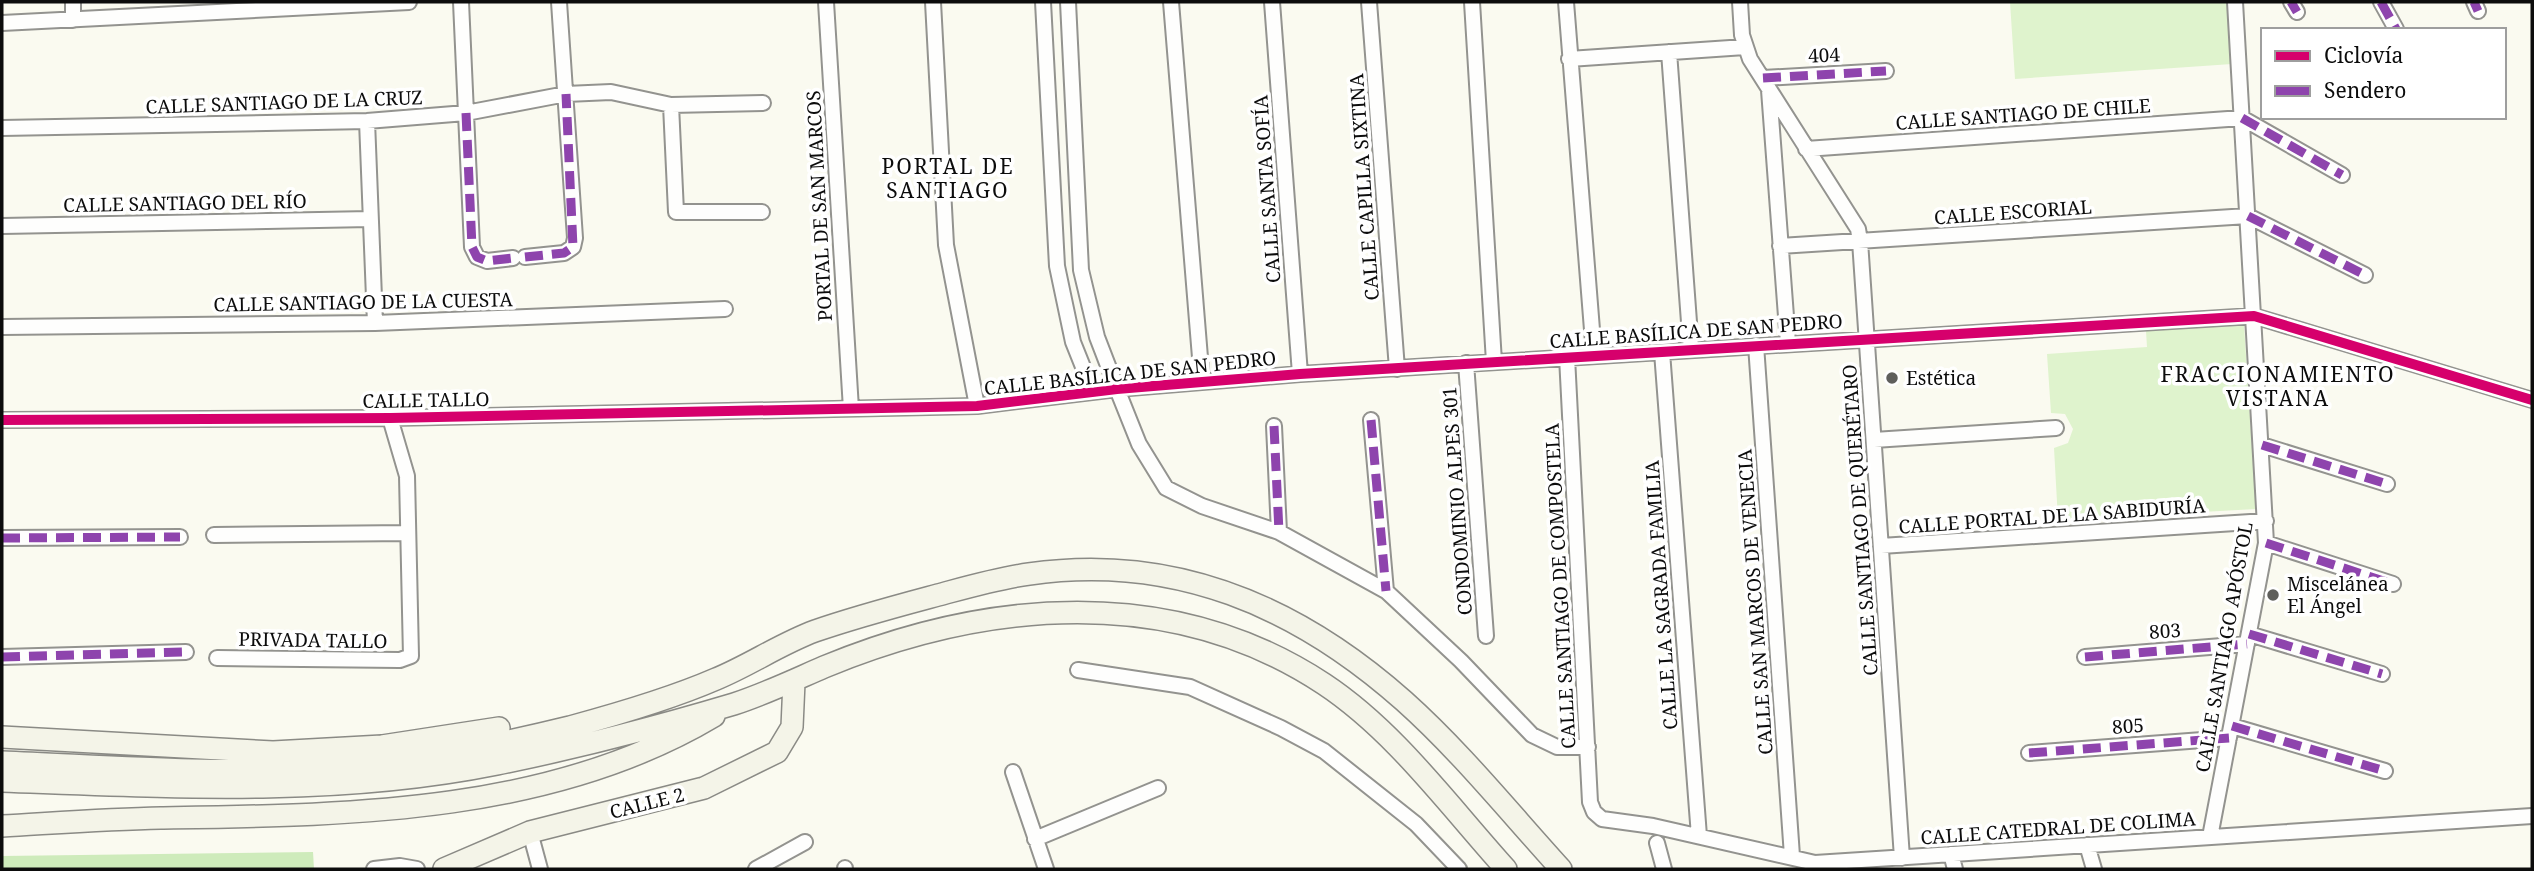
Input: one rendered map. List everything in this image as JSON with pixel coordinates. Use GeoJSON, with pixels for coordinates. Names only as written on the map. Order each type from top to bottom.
{"type":"FeatureCollection","features":[{"type":"Feature","properties":{"kind":"main road"},"geometry":{"type":"LineString","coordinates":[[2,737],[273,752],[382,746],[560,716],[623,699],[889,608],[1030,573],[1097,569],[1128,571],[1210,585],[1294,621],[1366,670],[1445,741],[1561,869]]}},
{"type":"Feature","properties":{"kind":"main road"},"geometry":{"type":"LineString","coordinates":[[2,782],[228,789],[322,785],[496,765],[735,704],[794,682],[824,667],[956,625],[1019,614],[1089,611],[1191,625],[1278,658],[1324,685],[1389,739],[1506,869]]}},
{"type":"Feature","properties":{"kind":"main road"},"geometry":{"type":"LineString","coordinates":[[2,762],[222,771],[312,769],[414,758],[574,726],[719,678],[772,648]]}},
{"type":"Feature","properties":{"kind":"main road","name":"CALLE 2"},"geometry":{"type":"LineString","coordinates":[[444,869],[530,831],[704,788],[777,752],[792,727],[794,682]]}},
{"type":"Feature","properties":{"kind":"main road"},"geometry":{"type":"LineString","coordinates":[[2,826],[362,811],[485,795],[557,782],[615,765],[675,740],[735,704]]}},
{"type":"Feature","properties":{"kind":"street"},"geometry":{"type":"LineString","coordinates":[[73,2],[74,20]]}},
{"type":"Feature","properties":{"kind":"street"},"geometry":{"type":"LineString","coordinates":[[2,23],[74,20],[173,9],[408,2]]}},
{"type":"Feature","properties":{"kind":"street"},"geometry":{"type":"LineString","coordinates":[[461,2],[472,247],[477,257],[488,261],[564,253],[573,247],[559,2]]}},
{"type":"Feature","properties":{"kind":"street","name":"PORTAL DE SAN MARCOS"},"geometry":{"type":"LineString","coordinates":[[827,2],[851,409]]}},
{"type":"Feature","properties":{"kind":"street"},"geometry":{"type":"LineString","coordinates":[[933,2],[946,245],[977,406]]}},
{"type":"Feature","properties":{"kind":"street"},"geometry":{"type":"LineString","coordinates":[[1043,2],[1057,266],[1073,342],[1093,392]]}},
{"type":"Feature","properties":{"kind":"street"},"geometry":{"type":"LineString","coordinates":[[1069,2],[1081,270],[1097,337],[1117,389],[1139,444],[1167,488],[1202,506],[1279,532],[1386,590],[1461,661],[1532,736],[1557,747],[1588,747]]}},
{"type":"Feature","properties":{"kind":"street"},"geometry":{"type":"LineString","coordinates":[[1171,2],[1202,382]]}},
{"type":"Feature","properties":{"kind":"street","name":"CALLE SANTA SOFÍA"},"geometry":{"type":"LineString","coordinates":[[1272,2],[1300,374]]}},
{"type":"Feature","properties":{"kind":"street","name":"CALLE CAPILLA SIXTINA"},"geometry":{"type":"LineString","coordinates":[[1369,2],[1397,369]]}},
{"type":"Feature","properties":{"kind":"street"},"geometry":{"type":"LineString","coordinates":[[1472,2],[1494,362]]}},
{"type":"Feature","properties":{"kind":"street"},"geometry":{"type":"LineString","coordinates":[[1566,2],[1594,355]]}},
{"type":"Feature","properties":{"kind":"street","name":"CALLE SANTIAGO DE QUERÉTARO"},"geometry":{"type":"LineString","coordinates":[[1740,2],[1745,47],[1858,229],[1902,858]]}},
{"type":"Feature","properties":{"kind":"street","name":"CALLE SANTIAGO APÓSTOL"},"geometry":{"type":"LineString","coordinates":[[2210,837],[2266,543],[2235,2]]}},
{"type":"Feature","properties":{"kind":"street"},"geometry":{"type":"LineString","coordinates":[[2381,2],[2395,28]]}},
{"type":"Feature","properties":{"kind":"street"},"geometry":{"type":"LineString","coordinates":[[1569,59],[1745,47]]}},
{"type":"Feature","properties":{"kind":"street"},"geometry":{"type":"LineString","coordinates":[[1669,52],[1691,349]]}},
{"type":"Feature","properties":{"kind":"street","name":"404"},"geometry":{"type":"LineString","coordinates":[[1766,83],[1886,71]]}},
{"type":"Feature","properties":{"kind":"street"},"geometry":{"type":"LineString","coordinates":[[1766,83],[1788,343]]}},
{"type":"Feature","properties":{"kind":"street","name":"CALLE SANTIAGO DE LA CRUZ"},"geometry":{"type":"LineString","coordinates":[[2,128],[366,121],[466,113],[565,94],[611,92],[671,105],[764,103]]}},
{"type":"Feature","properties":{"kind":"street"},"geometry":{"type":"LineString","coordinates":[[671,105],[676,212],[762,212]]}},
{"type":"Feature","properties":{"kind":"street"},"geometry":{"type":"LineString","coordinates":[[2242,118],[2342,175]]}},
{"type":"Feature","properties":{"kind":"street","name":"CALLE SANTIAGO DE CHILE"},"geometry":{"type":"LineString","coordinates":[[1806,149],[2242,118]]}},
{"type":"Feature","properties":{"kind":"street"},"geometry":{"type":"LineString","coordinates":[[366,121],[375,323]]}},
{"type":"Feature","properties":{"kind":"street"},"geometry":{"type":"LineString","coordinates":[[2248,216],[2365,275]]}},
{"type":"Feature","properties":{"kind":"street","name":"CALLE ESCORIAL"},"geometry":{"type":"LineString","coordinates":[[1780,246],[2248,216]]}},
{"type":"Feature","properties":{"kind":"street","name":"CALLE SANTIAGO DEL RÍO"},"geometry":{"type":"LineString","coordinates":[[2,226],[370,219]]}},
{"type":"Feature","properties":{"kind":"street","name":"CALLE SANTIAGO DE LA CUESTA"},"geometry":{"type":"LineString","coordinates":[[2,327],[375,323],[725,309]]}},
{"type":"Feature","properties":{"kind":"street","name":"CALLE BASÍLICA DE SAN PEDRO"},"geometry":{"type":"LineString","coordinates":[[851,409],[977,406],[1117,389],[1300,374],[2254,316],[2532,400]]}},
{"type":"Feature","properties":{"kind":"street","name":"CALLE SAN MARCOS DE VENECIA"},"geometry":{"type":"LineString","coordinates":[[1756,345],[1792,856]]}},
{"type":"Feature","properties":{"kind":"street","name":"CALLE LA SAGRADA FAMILIA"},"geometry":{"type":"LineString","coordinates":[[1662,352],[1699,836]]}},
{"type":"Feature","properties":{"kind":"street","name":"CALLE SANTIAGO DE COMPOSTELA"},"geometry":{"type":"LineString","coordinates":[[1567,357],[1590,802],[1594,812]]}},
{"type":"Feature","properties":{"kind":"street","name":"CONDOMINIO ALPES 301"},"geometry":{"type":"LineString","coordinates":[[1466,363],[1486,636]]}},
{"type":"Feature","properties":{"kind":"street","name":"CALLE TALLO"},"geometry":{"type":"LineString","coordinates":[[2,420],[390,418],[851,409]]}},
{"type":"Feature","properties":{"kind":"street","name":"PRIVADA TALLO"},"geometry":{"type":"LineString","coordinates":[[217,658],[400,660],[411,656],[407,476],[390,418]]}},
{"type":"Feature","properties":{"kind":"street"},"geometry":{"type":"LineString","coordinates":[[1371,420],[1386,590]]}},
{"type":"Feature","properties":{"kind":"street"},"geometry":{"type":"LineString","coordinates":[[1274,426],[1279,532]]}},
{"type":"Feature","properties":{"kind":"street"},"geometry":{"type":"LineString","coordinates":[[1874,440],[2056,428]]}},
{"type":"Feature","properties":{"kind":"street"},"geometry":{"type":"LineString","coordinates":[[2262,445],[2387,484]]}},
{"type":"Feature","properties":{"kind":"street","name":"CALLE PORTAL DE LA SABIDURÍA"},"geometry":{"type":"LineString","coordinates":[[1881,546],[2266,522]]}},
{"type":"Feature","properties":{"kind":"street"},"geometry":{"type":"LineString","coordinates":[[214,535],[408,533]]}},
{"type":"Feature","properties":{"kind":"street"},"geometry":{"type":"LineString","coordinates":[[2,538],[180,537]]}},
{"type":"Feature","properties":{"kind":"street"},"geometry":{"type":"LineString","coordinates":[[2266,543],[2393,584]]}},
{"type":"Feature","properties":{"kind":"street"},"geometry":{"type":"LineString","coordinates":[[2248,639],[2382,674]]}},
{"type":"Feature","properties":{"kind":"street","name":"803"},"geometry":{"type":"LineString","coordinates":[[2085,656],[2248,639]]}},
{"type":"Feature","properties":{"kind":"street"},"geometry":{"type":"LineString","coordinates":[[2,657],[186,652]]}},
{"type":"Feature","properties":{"kind":"street"},"geometry":{"type":"LineString","coordinates":[[1078,670],[1190,687],[1281,728],[1324,751],[1406,816],[1459,869]]}},
{"type":"Feature","properties":{"kind":"street"},"geometry":{"type":"LineString","coordinates":[[2231,732],[2385,771]]}},
{"type":"Feature","properties":{"kind":"street","name":"805"},"geometry":{"type":"LineString","coordinates":[[2029,753],[2231,732]]}},
{"type":"Feature","properties":{"kind":"street"},"geometry":{"type":"LineString","coordinates":[[1013,772],[1046,869]]}},
{"type":"Feature","properties":{"kind":"street"},"geometry":{"type":"LineString","coordinates":[[1035,839],[1158,788]]}},
{"type":"Feature","properties":{"kind":"street","name":"CALLE CATEDRAL DE COLIMA"},"geometry":{"type":"LineString","coordinates":[[1594,812],[1602,819],[1699,836],[1815,863],[1902,858],[1953,862],[2087,845],[2532,816]]}},
{"type":"Feature","properties":{"kind":"street"},"geometry":{"type":"LineString","coordinates":[[530,831],[540,869]]}},
{"type":"Feature","properties":{"kind":"street"},"geometry":{"type":"LineString","coordinates":[[756,869],[805,842]]}},
{"type":"Feature","properties":{"kind":"street"},"geometry":{"type":"LineString","coordinates":[[1657,843],[1664,869]]}},
{"type":"Feature","properties":{"kind":"street"},"geometry":{"type":"LineString","coordinates":[[2087,845],[2094,869]]}},
{"type":"Feature","properties":{"kind":"street"},"geometry":{"type":"LineString","coordinates":[[374,869],[400,866],[417,869]]}},
{"type":"Feature","properties":{"kind":"green space"},"geometry":{"type":"Polygon","coordinates":[[[2010,2],[2227,2],[2232,64],[2015,79],[2010,2]]]}},
{"type":"Feature","properties":{"kind":"green space"},"geometry":{"type":"Polygon","coordinates":[[[2244,325],[2256,509],[2058,520],[2054,448],[2068,443],[2073,429],[2065,414],[2051,413],[2047,354],[2147,347],[2146,331],[2244,325]]]}},
{"type":"Feature","properties":{"kind":"green space"},"geometry":{"type":"Polygon","coordinates":[[[313,852],[314,869],[2,869],[2,856],[313,852]]]}},
{"type":"Feature","properties":{"kind":"marked path"},"geometry":{"type":"LineString","coordinates":[[2291,2],[2297,12]]}},
{"type":"Feature","properties":{"kind":"marked path"},"geometry":{"type":"LineString","coordinates":[[2381,2],[2395,28]]}},
{"type":"Feature","properties":{"kind":"marked path"},"geometry":{"type":"LineString","coordinates":[[2474,2],[2478,11]]}},
{"type":"Feature","properties":{"kind":"marked path"},"geometry":{"type":"LineString","coordinates":[[1763,78],[1886,71]]}},
{"type":"Feature","properties":{"kind":"marked path"},"geometry":{"type":"LineString","coordinates":[[525,257],[564,253],[573,247],[566,94]]}},
{"type":"Feature","properties":{"kind":"marked path"},"geometry":{"type":"LineString","coordinates":[[466,113],[472,247],[477,257],[487,261],[513,258]]}},
{"type":"Feature","properties":{"kind":"marked path"},"geometry":{"type":"LineString","coordinates":[[2242,118],[2342,175]]}},
{"type":"Feature","properties":{"kind":"marked path"},"geometry":{"type":"LineString","coordinates":[[2248,216],[2365,275]]}},
{"type":"Feature","properties":{"kind":"marked path"},"geometry":{"type":"LineString","coordinates":[[1371,420],[1386,591]]}},
{"type":"Feature","properties":{"kind":"marked path"},"geometry":{"type":"LineString","coordinates":[[1274,426],[1279,532]]}},
{"type":"Feature","properties":{"kind":"marked path"},"geometry":{"type":"LineString","coordinates":[[2262,445],[2387,484]]}},
{"type":"Feature","properties":{"kind":"marked path"},"geometry":{"type":"LineString","coordinates":[[2,538],[180,537]]}},
{"type":"Feature","properties":{"kind":"marked path"},"geometry":{"type":"LineString","coordinates":[[2266,543],[2393,584]]}},
{"type":"Feature","properties":{"kind":"marked path"},"geometry":{"type":"LineString","coordinates":[[2249,634],[2382,674]]}},
{"type":"Feature","properties":{"kind":"marked path"},"geometry":{"type":"LineString","coordinates":[[2085,657],[2247,644]]}},
{"type":"Feature","properties":{"kind":"marked path"},"geometry":{"type":"LineString","coordinates":[[2,657],[186,652]]}},
{"type":"Feature","properties":{"kind":"marked path"},"geometry":{"type":"LineString","coordinates":[[2232,726],[2385,771]]}},
{"type":"Feature","properties":{"kind":"marked path"},"geometry":{"type":"LineString","coordinates":[[2029,753],[2229,738]]}},
{"type":"Feature","properties":{"kind":"cycle path"},"geometry":{"type":"LineString","coordinates":[[2,420],[390,418],[977,406],[1117,389],[1300,374],[2254,316],[2532,400]]}},
{"type":"Feature","properties":{"kind":"place","name":"Estética"},"geometry":{"type":"Point","coordinates":[1892,378]}},
{"type":"Feature","properties":{"kind":"place","name":"Miscelánea El Ángel"},"geometry":{"type":"Point","coordinates":[2273,595]}},
{"type":"Feature","properties":{"kind":"district","name":"PORTAL DE SANTIAGO"},"geometry":{"type":"Point","coordinates":[948,179]}},
{"type":"Feature","properties":{"kind":"district","name":"FRACCIONAMIENTO VISTANA"},"geometry":{"type":"Point","coordinates":[2278,387]}}]}
